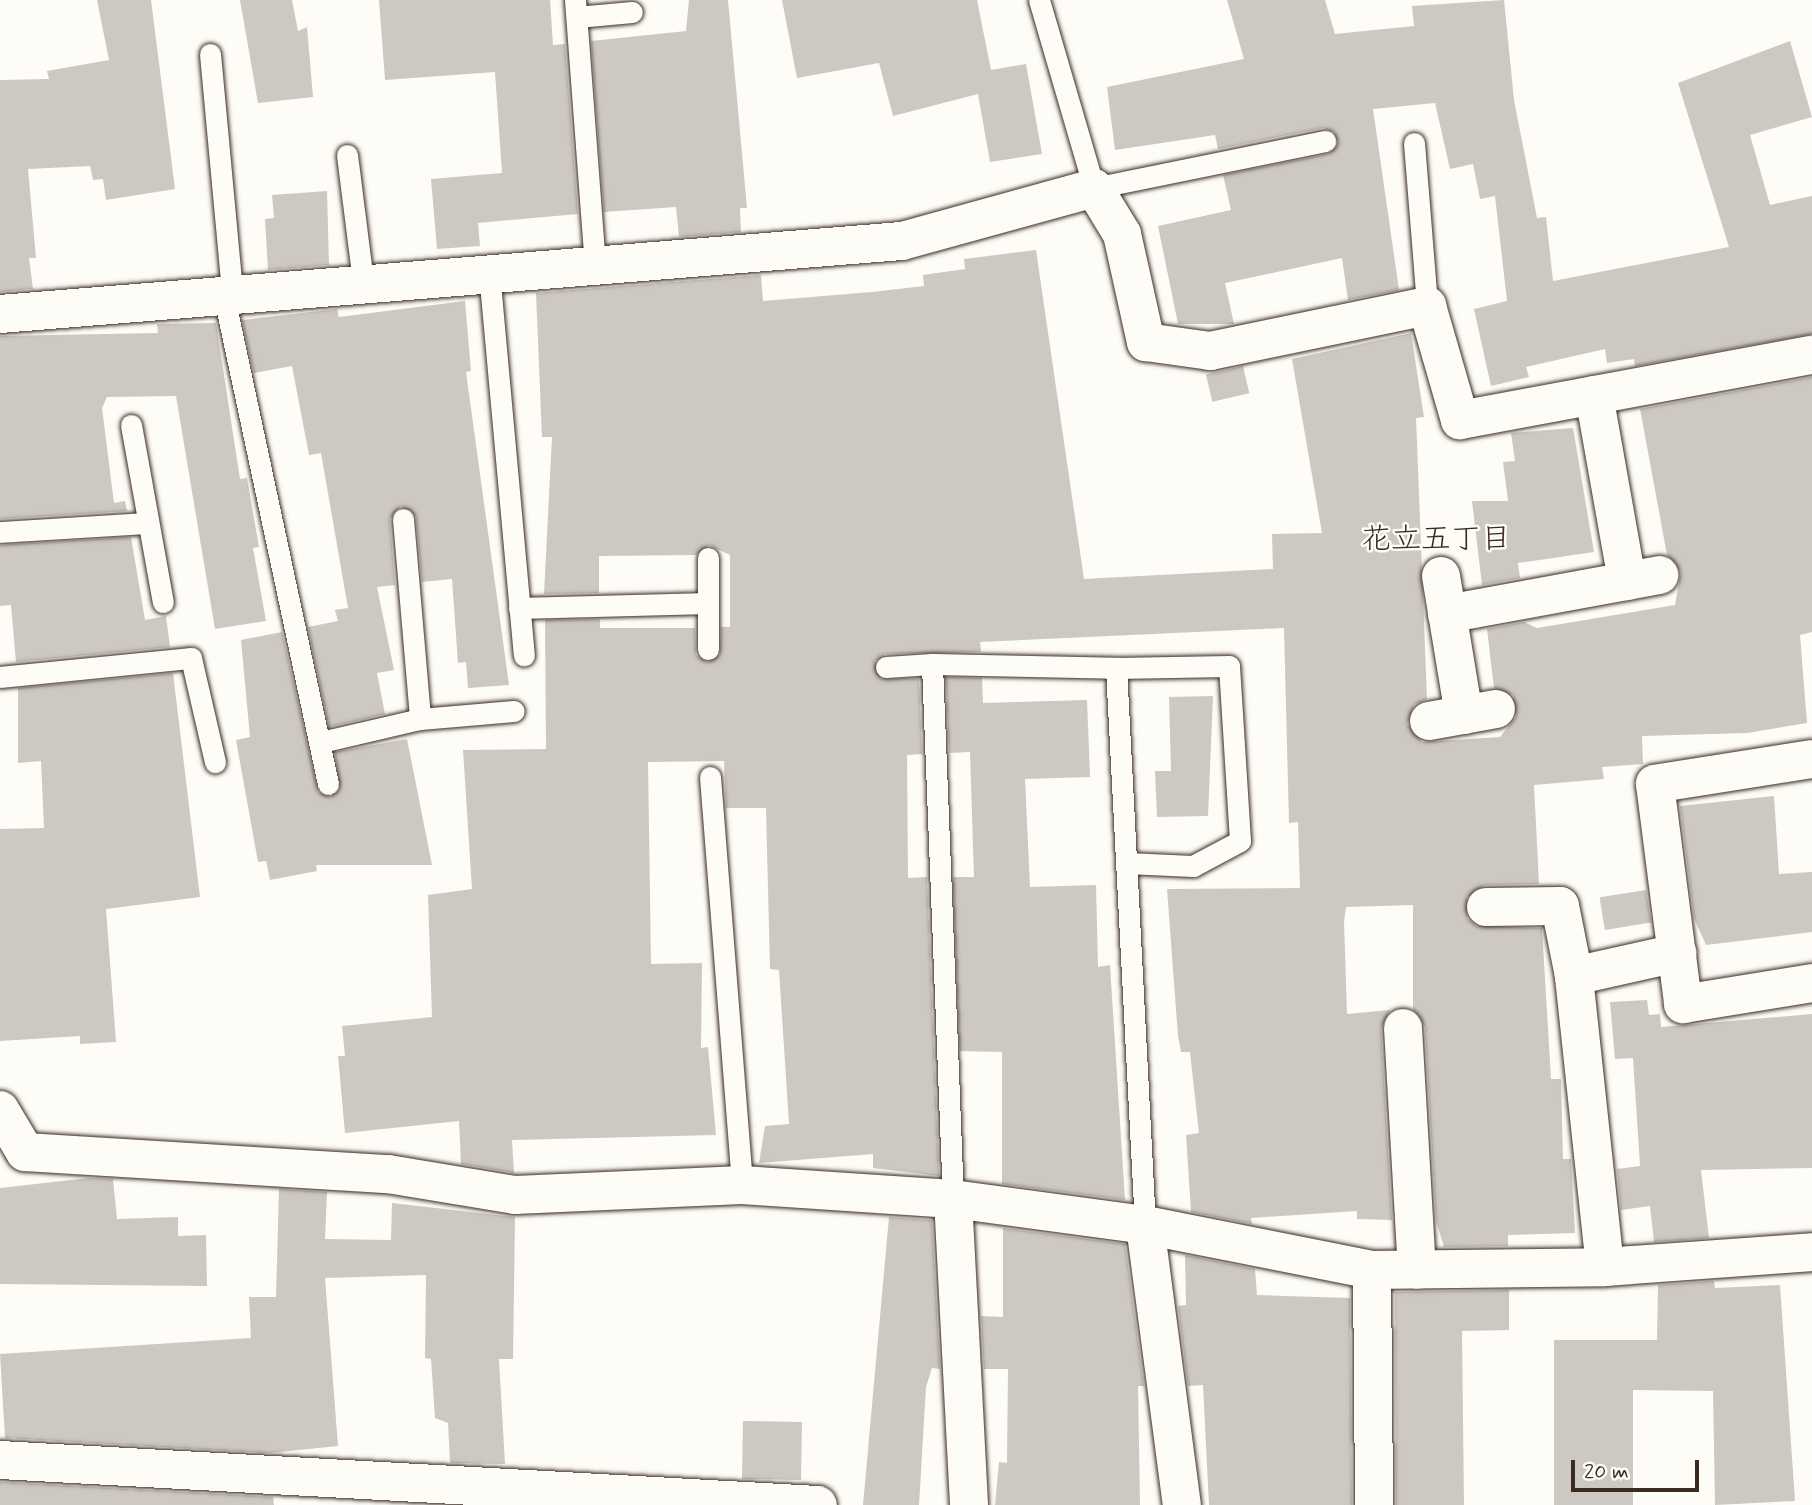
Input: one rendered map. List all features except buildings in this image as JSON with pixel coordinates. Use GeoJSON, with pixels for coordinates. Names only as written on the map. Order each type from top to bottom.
{"type":"FeatureCollection","features":[{"type":"Feature","properties":{"kind":"street"},"geometry":{"type":"LineString","coordinates":[[0,314],[228,292],[902,241],[1094,188],[1122,234],[1146,342],[1210,351],[1427,306],[1460,420],[1812,355]]}},
{"type":"Feature","properties":{"kind":"street"},"geometry":{"type":"LineString","coordinates":[[1447,614],[1643,578],[1594,395]]}},
{"type":"Feature","properties":{"kind":"street"},"geometry":{"type":"LineString","coordinates":[[1441,576],[1463,715]]}},
{"type":"Feature","properties":{"kind":"street"},"geometry":{"type":"LineString","coordinates":[[1812,759],[1656,784],[1683,1004],[1812,983]]}},
{"type":"Feature","properties":{"kind":"street"},"geometry":{"type":"LineString","coordinates":[[1486,907],[1560,906],[1574,975],[1605,1267]]}},
{"type":"Feature","properties":{"kind":"street"},"geometry":{"type":"LineString","coordinates":[[1574,975],[1677,953]]}},
{"type":"Feature","properties":{"kind":"street"},"geometry":{"type":"LineString","coordinates":[[1403,1028],[1417,1270]]}},
{"type":"Feature","properties":{"kind":"street"},"geometry":{"type":"LineString","coordinates":[[0,1110],[24,1153],[388,1174],[515,1195],[742,1185],[953,1199],[1145,1225],[1372,1270],[1605,1267],[1812,1252]]}},
{"type":"Feature","properties":{"kind":"street"},"geometry":{"type":"LineString","coordinates":[[953,1199],[969,1505]]}},
{"type":"Feature","properties":{"kind":"street"},"geometry":{"type":"LineString","coordinates":[[1145,1225],[1182,1505]]}},
{"type":"Feature","properties":{"kind":"street"},"geometry":{"type":"LineString","coordinates":[[1372,1270],[1374,1505]]}},
{"type":"Feature","properties":{"kind":"street"},"geometry":{"type":"LineString","coordinates":[[0,1460],[818,1505]]}},
{"type":"Feature","properties":{"kind":"lane"},"geometry":{"type":"LineString","coordinates":[[1039,0],[1094,188],[1325,141]]}},
{"type":"Feature","properties":{"kind":"lane"},"geometry":{"type":"LineString","coordinates":[[595,264],[576,8],[632,12]]}},
{"type":"Feature","properties":{"kind":"lane"},"geometry":{"type":"LineString","coordinates":[[210,54],[228,292],[328,784]]}},
{"type":"Feature","properties":{"kind":"lane"},"geometry":{"type":"LineString","coordinates":[[1414,143],[1427,306]]}},
{"type":"Feature","properties":{"kind":"lane"},"geometry":{"type":"LineString","coordinates":[[347,155],[363,282]]}},
{"type":"Feature","properties":{"kind":"lane"},"geometry":{"type":"LineString","coordinates":[[489,272],[524,655]]}},
{"type":"Feature","properties":{"kind":"lane"},"geometry":{"type":"LineString","coordinates":[[131,425],[163,602]]}},
{"type":"Feature","properties":{"kind":"lane"},"geometry":{"type":"LineString","coordinates":[[403,519],[421,719]]}},
{"type":"Feature","properties":{"kind":"lane"},"geometry":{"type":"LineString","coordinates":[[0,532],[148,523]]}},
{"type":"Feature","properties":{"kind":"lane"},"geometry":{"type":"LineString","coordinates":[[708,558],[708,649]]}},
{"type":"Feature","properties":{"kind":"lane"},"geometry":{"type":"LineString","coordinates":[[519,608],[708,603]]}},
{"type":"Feature","properties":{"kind":"lane"},"geometry":{"type":"LineString","coordinates":[[0,677],[191,658],[215,762]]}},
{"type":"Feature","properties":{"kind":"lane"},"geometry":{"type":"LineString","coordinates":[[886,667],[932,664],[1116,668],[1229,666],[1240,841],[1194,866],[1126,863]]}},
{"type":"Feature","properties":{"kind":"lane"},"geometry":{"type":"LineString","coordinates":[[932,664],[953,1199]]}},
{"type":"Feature","properties":{"kind":"lane"},"geometry":{"type":"LineString","coordinates":[[1116,668],[1145,1225]]}},
{"type":"Feature","properties":{"kind":"lane"},"geometry":{"type":"LineString","coordinates":[[321,742],[421,719],[514,711]]}},
{"type":"Feature","properties":{"kind":"lane"},"geometry":{"type":"LineString","coordinates":[[709,777],[742,1185]]}},
{"type":"Feature","properties":{"kind":"district","name":"花立五丁目"},"geometry":{"type":"Point","coordinates":[1436,540]}}]}
